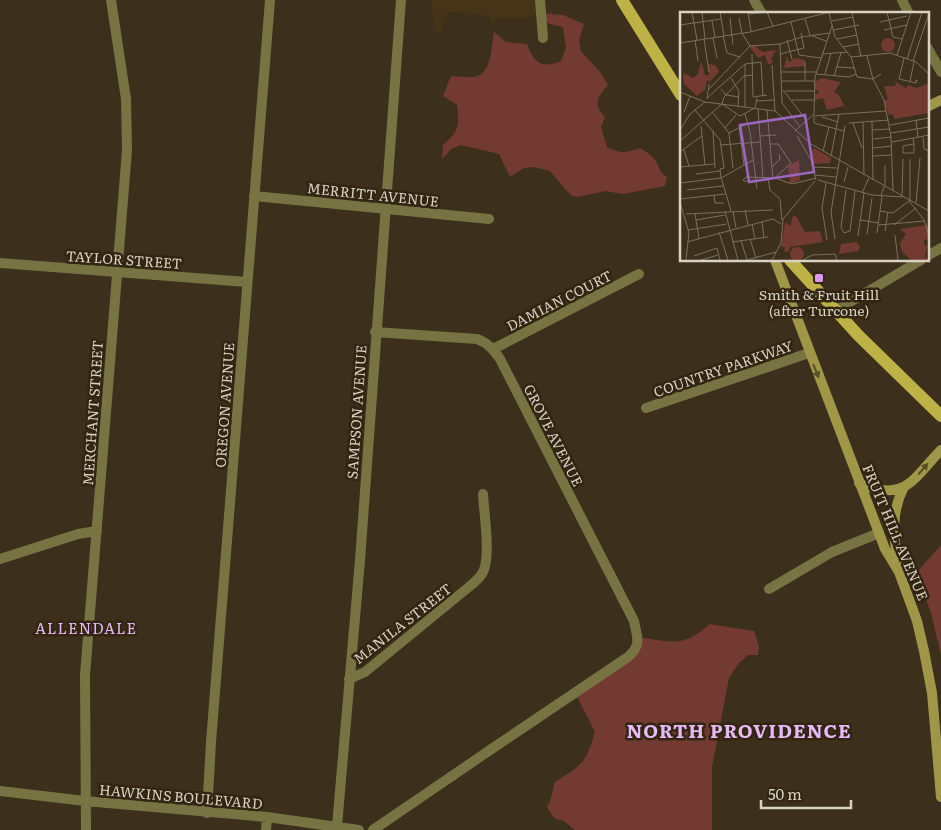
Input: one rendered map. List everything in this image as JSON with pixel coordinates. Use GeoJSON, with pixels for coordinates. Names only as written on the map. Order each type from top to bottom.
{"type":"FeatureCollection","features":[{"type":"Feature","properties":{"kind":"main road"},"geometry":{"type":"LineString","coordinates":[[622,0],[680,93]]}},
{"type":"Feature","properties":{"kind":"main road"},"geometry":{"type":"LineString","coordinates":[[928,107],[941,100]]}},
{"type":"Feature","properties":{"kind":"main road","name":"FRUIT HILL AVENUE"},"geometry":{"type":"LineString","coordinates":[[774,261],[885,549],[899,572],[915,614],[932,692],[941,797]]}},
{"type":"Feature","properties":{"kind":"main road"},"geometry":{"type":"LineString","coordinates":[[791,261],[858,335],[941,416]]}},
{"type":"Feature","properties":{"kind":"main road"},"geometry":{"type":"LineString","coordinates":[[899,572],[893,524],[896,505],[904,488],[941,450]]}},
{"type":"Feature","properties":{"kind":"main road"},"geometry":{"type":"LineString","coordinates":[[859,483],[871,488],[888,491],[904,488]]}},
{"type":"Feature","properties":{"kind":"street","name":"MERCHANT STREET"},"geometry":{"type":"LineString","coordinates":[[86,830],[85,675],[127,150],[123,74],[111,0]]}},
{"type":"Feature","properties":{"kind":"street","name":"OREGON AVENUE"},"geometry":{"type":"LineString","coordinates":[[207,813],[246,282],[270,0]]}},
{"type":"Feature","properties":{"kind":"street","name":"SAMPSON AVENUE"},"geometry":{"type":"LineString","coordinates":[[336,826],[360,560],[375,332],[401,0]]}},
{"type":"Feature","properties":{"kind":"street"},"geometry":{"type":"LineString","coordinates":[[540,0],[543,38]]}},
{"type":"Feature","properties":{"kind":"street"},"geometry":{"type":"LineString","coordinates":[[754,0],[761,12]]}},
{"type":"Feature","properties":{"kind":"street"},"geometry":{"type":"LineString","coordinates":[[902,0],[908,12]]}},
{"type":"Feature","properties":{"kind":"street"},"geometry":{"type":"LineString","coordinates":[[928,49],[941,72]]}},
{"type":"Feature","properties":{"kind":"street","name":"MERRITT AVENUE"},"geometry":{"type":"LineString","coordinates":[[254,196],[489,219]]}},
{"type":"Feature","properties":{"kind":"street"},"geometry":{"type":"LineString","coordinates":[[928,255],[941,248]]}},
{"type":"Feature","properties":{"kind":"street"},"geometry":{"type":"LineString","coordinates":[[835,311],[919,261]]}},
{"type":"Feature","properties":{"kind":"street","name":"TAYLOR STREET"},"geometry":{"type":"LineString","coordinates":[[0,263],[246,282]]}},
{"type":"Feature","properties":{"kind":"street","name":"DAMIAN COURT"},"geometry":{"type":"LineString","coordinates":[[493,350],[639,274]]}},
{"type":"Feature","properties":{"kind":"street","name":"GROVE AVENUE"},"geometry":{"type":"LineString","coordinates":[[374,830],[628,657],[635,651],[638,644],[634,621],[500,359],[493,350],[487,343],[477,339],[375,332]]}},
{"type":"Feature","properties":{"kind":"street","name":"COUNTRY PARKWAY"},"geometry":{"type":"LineString","coordinates":[[646,408],[809,353]]}},
{"type":"Feature","properties":{"kind":"street","name":"MANILA STREET"},"geometry":{"type":"LineString","coordinates":[[349,678],[365,672],[480,576],[486,565],[487,555],[483,494]]}},
{"type":"Feature","properties":{"kind":"street"},"geometry":{"type":"LineString","coordinates":[[0,559],[78,534],[97,530]]}},
{"type":"Feature","properties":{"kind":"street"},"geometry":{"type":"LineString","coordinates":[[769,589],[832,552],[879,533]]}},
{"type":"Feature","properties":{"kind":"street","name":"HAWKINS BOULEVARD"},"geometry":{"type":"LineString","coordinates":[[0,791],[207,813],[267,817],[359,830]]}},
{"type":"Feature","properties":{"kind":"street"},"geometry":{"type":"LineString","coordinates":[[266,830],[267,817]]}},
{"type":"Feature","properties":{"kind":"shaded area"},"geometry":{"type":"Polygon","coordinates":[[[431,0],[540,0],[541,10],[531,18],[497,18],[493,24],[488,17],[482,15],[460,12],[447,13],[441,32],[435,31],[431,0]]]}},
{"type":"Feature","properties":{"kind":"shaded area"},"geometry":{"type":"Polygon","coordinates":[[[541,13],[563,15],[584,24],[579,41],[581,51],[601,73],[608,85],[601,93],[598,101],[599,108],[605,117],[601,127],[607,147],[620,152],[640,148],[650,154],[662,173],[667,177],[665,186],[623,194],[605,191],[578,197],[571,195],[550,171],[534,167],[524,168],[510,177],[499,154],[461,145],[451,149],[442,159],[443,145],[453,136],[458,123],[457,105],[443,96],[451,76],[475,77],[481,75],[490,59],[494,32],[506,42],[527,44],[532,56],[539,63],[548,64],[561,61],[566,48],[563,27],[546,22],[541,13]]]}},
{"type":"Feature","properties":{"kind":"shaded area"},"geometry":{"type":"Polygon","coordinates":[[[941,545],[941,655],[931,613],[916,573],[941,545]]]}},
{"type":"Feature","properties":{"kind":"shaded area"},"geometry":{"type":"Polygon","coordinates":[[[709,624],[754,631],[759,647],[758,655],[748,655],[739,663],[729,678],[712,767],[712,830],[575,830],[564,821],[554,818],[547,807],[555,782],[582,763],[595,732],[577,697],[631,658],[637,637],[667,641],[683,640],[692,637],[709,624]]]}},
{"type":"Feature","properties":{"kind":"place","name":"Smith & Fruit Hill (after Turcone)"},"geometry":{"type":"Point","coordinates":[819,278]}},
{"type":"Feature","properties":{"kind":"district","name":"ALLENDALE"},"geometry":{"type":"Point","coordinates":[86,627]}},
{"type":"Feature","properties":{"kind":"district","name":"NORTH PROVIDENCE"},"geometry":{"type":"Point","coordinates":[739,730]}}]}
